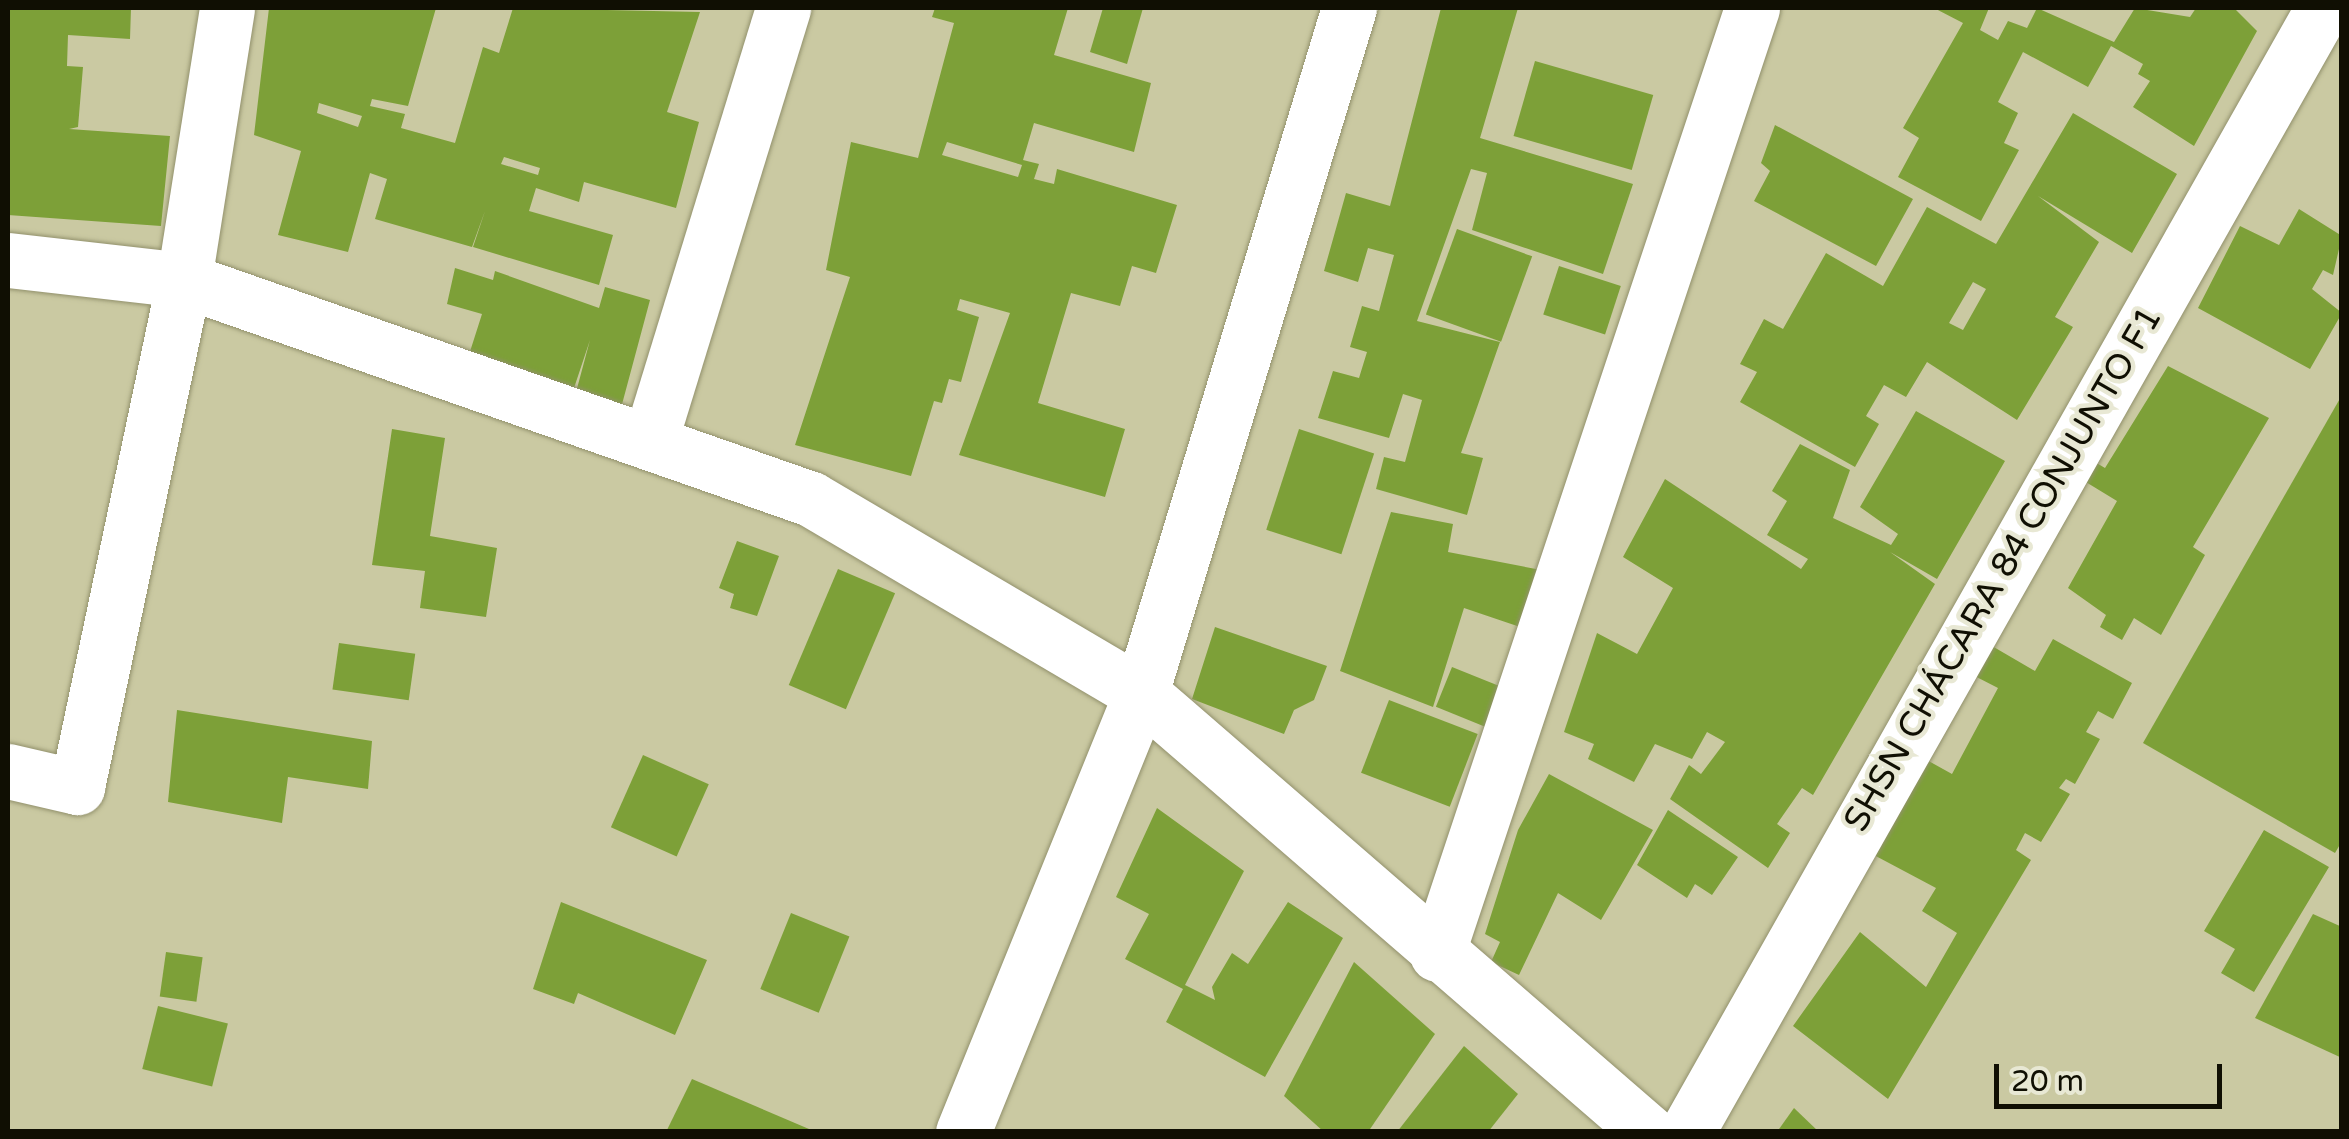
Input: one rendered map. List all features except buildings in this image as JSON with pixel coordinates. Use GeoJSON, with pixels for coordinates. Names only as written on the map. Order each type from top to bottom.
{"type":"FeatureCollection","features":[{"type":"Feature","properties":{"kind":"street"},"geometry":{"type":"LineString","coordinates":[[8,771],[77,787],[184,280],[227,8]]}},
{"type":"Feature","properties":{"kind":"street"},"geometry":{"type":"LineString","coordinates":[[650,441],[783,8]]}},
{"type":"Feature","properties":{"kind":"street"},"geometry":{"type":"LineString","coordinates":[[963,1132],[1141,693],[1348,8]]}},
{"type":"Feature","properties":{"kind":"street"},"geometry":{"type":"LineString","coordinates":[[1437,954],[1752,8]]}},
{"type":"Feature","properties":{"kind":"street"},"geometry":{"type":"LineString","coordinates":[[2327,8],[2342,19]]}},
{"type":"Feature","properties":{"kind":"street","name":"SHSN CHÁCARA 84 CONJUNTO F1"},"geometry":{"type":"LineString","coordinates":[[1686,1132],[2327,8]]}},
{"type":"Feature","properties":{"kind":"street"},"geometry":{"type":"LineString","coordinates":[[8,260],[184,280],[811,499],[1141,693],[1437,954],[1648,1132]]}}]}
